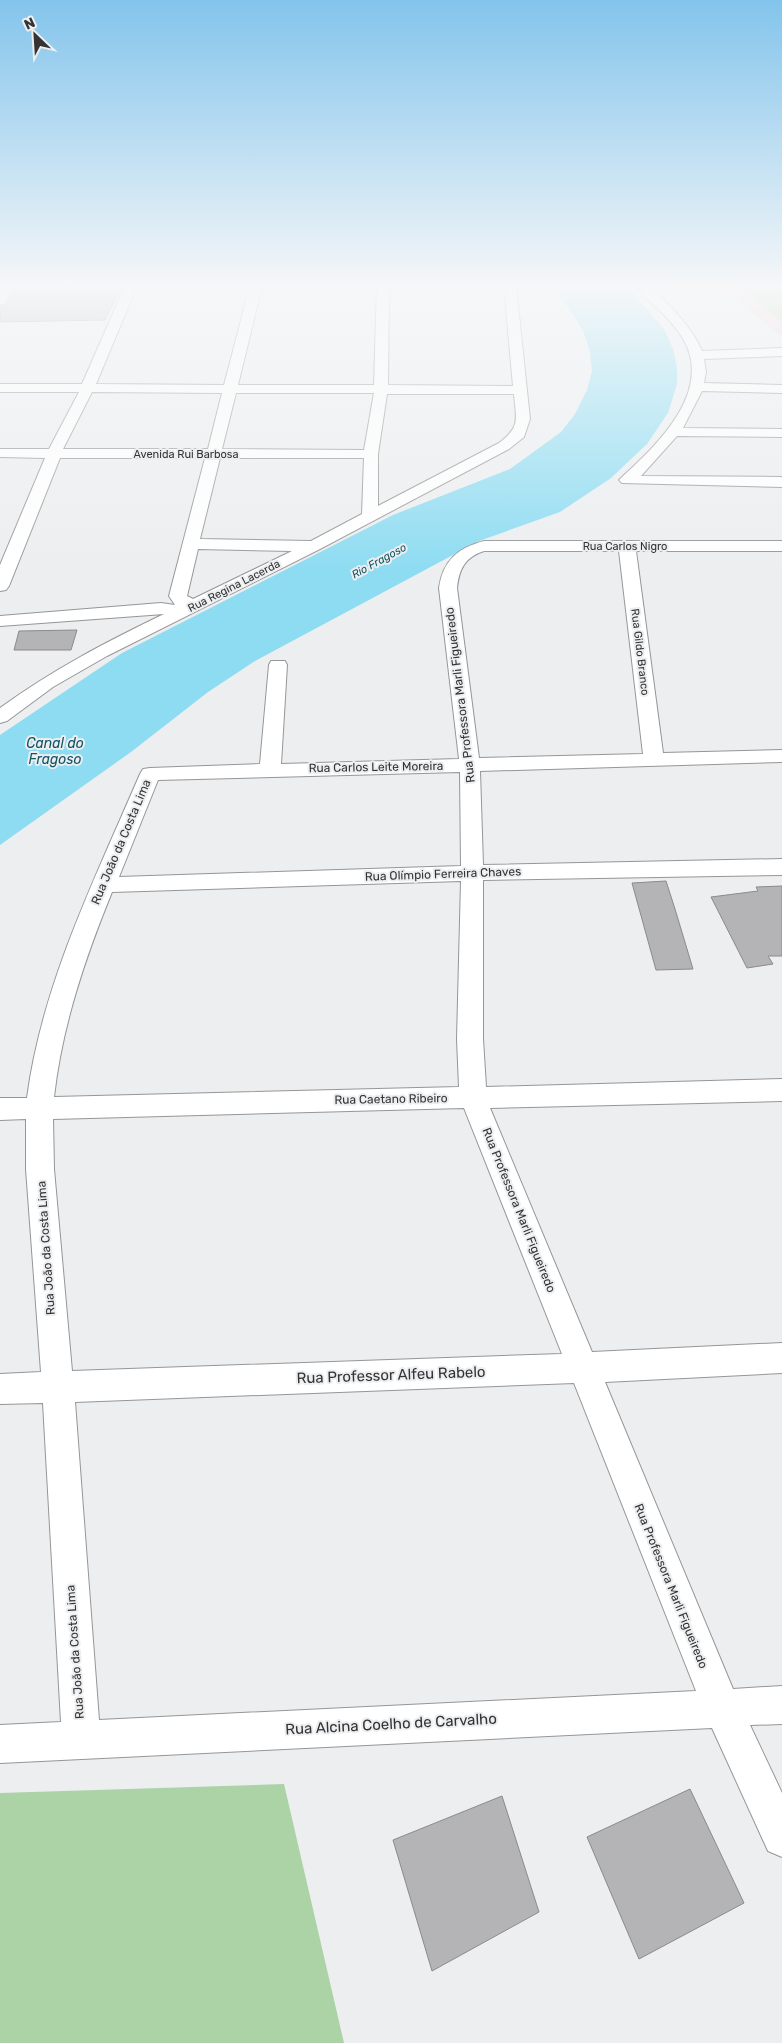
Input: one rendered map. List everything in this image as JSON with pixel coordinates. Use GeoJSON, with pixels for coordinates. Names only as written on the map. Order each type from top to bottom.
{"type":"FeatureCollection","features":[{"type":"Feature","properties":{"kind":"street"},"geometry":{"type":"LineString","coordinates":[[0,586],[54,453],[90,381]]}},
{"type":"Feature","properties":{"kind":"street"},"geometry":{"type":"LineString","coordinates":[[195,605],[182,602],[178,596],[232,381]]}},
{"type":"Feature","properties":{"kind":"street"},"geometry":{"type":"LineString","coordinates":[[370,516],[371,454],[382,381]]}},
{"type":"Feature","properties":{"kind":"street","name":"Rua Regina Lacerda"},"geometry":{"type":"LineString","coordinates":[[0,621],[161,608],[170,609],[177,614],[314,546],[484,457],[514,439],[524,425],[519,381]]}},
{"type":"Feature","properties":{"kind":"street"},"geometry":{"type":"LineString","coordinates":[[697,381],[697,387],[687,411],[656,455],[628,480],[782,482]]}},
{"type":"Feature","properties":{"kind":"street"},"geometry":{"type":"LineString","coordinates":[[697,387],[782,389]]}},
{"type":"Feature","properties":{"kind":"street"},"geometry":{"type":"LineString","coordinates":[[0,388],[520,390]]}},
{"type":"Feature","properties":{"kind":"street"},"geometry":{"type":"LineString","coordinates":[[671,432],[782,433]]}},
{"type":"Feature","properties":{"kind":"street","name":"Avenida Rui Barbosa"},"geometry":{"type":"LineString","coordinates":[[0,453],[371,454]]}},
{"type":"Feature","properties":{"kind":"street"},"geometry":{"type":"LineString","coordinates":[[191,544],[314,546]]}},
{"type":"Feature","properties":{"kind":"street","name":"Rua Carlos Nigro"},"geometry":{"type":"LineString","coordinates":[[469,550],[505,544],[782,546]]}},
{"type":"Feature","properties":{"kind":"street","name":"Rua Gildo Branco"},"geometry":{"type":"LineString","coordinates":[[626,546],[654,758]]}},
{"type":"Feature","properties":{"kind":"street","name":"Rua Professora Marli Figueiredo"},"geometry":{"type":"LineString","coordinates":[[469,550],[458,558],[452,566],[448,588],[470,764],[472,873],[469,1000],[473,1098],[722,1708],[782,1837]]}},
{"type":"Feature","properties":{"kind":"street"},"geometry":{"type":"LineString","coordinates":[[2,714],[46,683],[101,652],[177,614]]}},
{"type":"Feature","properties":{"kind":"street"},"geometry":{"type":"LineString","coordinates":[[270,770],[278,665]]}},
{"type":"Feature","properties":{"kind":"street","name":"Rua Carlos Leite Moreira"},"geometry":{"type":"LineString","coordinates":[[150,774],[654,758],[782,756]]}},
{"type":"Feature","properties":{"kind":"street","name":"Rua João da Costa Lima"},"geometry":{"type":"LineString","coordinates":[[81,1740],[58,1387],[40,1169],[39,1108],[45,1060],[74,957],[150,774]]}},
{"type":"Feature","properties":{"kind":"street","name":"Rua Olímpio Ferreira Chaves"},"geometry":{"type":"LineString","coordinates":[[104,885],[472,873],[782,867]]}},
{"type":"Feature","properties":{"kind":"street","name":"Rua Caetano Ribeiro"},"geometry":{"type":"LineString","coordinates":[[0,1109],[782,1090]]}},
{"type":"Feature","properties":{"kind":"street","name":"Rua Professor Alfeu Rabelo"},"geometry":{"type":"LineString","coordinates":[[0,1389],[582,1368],[782,1358]]}},
{"type":"Feature","properties":{"kind":"street","name":"Rua Alcina Coelho de Carvalho"},"geometry":{"type":"LineString","coordinates":[[0,1744],[782,1705]]}},
{"type":"Feature","properties":{"kind":"green space"},"geometry":{"type":"Polygon","coordinates":[[[284,1784],[344,2043],[0,2043],[0,1793],[284,1784]]]}},
{"type":"Feature","properties":{"kind":"water","name":"Canal do Fragoso"},"geometry":{"type":"Polygon","coordinates":[[[589,381],[677,381],[668,413],[647,444],[611,478],[560,512],[479,541],[255,661],[208,692],[131,752],[0,845],[0,735],[122,653],[393,515],[510,469],[561,432],[575,414],[589,381]]]}},
{"type":"Feature","properties":{"kind":"building"},"geometry":{"type":"Polygon","coordinates":[[[77,630],[71,650],[14,650],[19,631],[77,630]]]}},
{"type":"Feature","properties":{"kind":"building"},"geometry":{"type":"Polygon","coordinates":[[[666,881],[693,969],[656,970],[632,883],[666,881]]]}},
{"type":"Feature","properties":{"kind":"building"},"geometry":{"type":"Polygon","coordinates":[[[782,886],[782,956],[768,956],[773,964],[747,968],[711,897],[758,891],[756,887],[782,886]]]}},
{"type":"Feature","properties":{"kind":"building"},"geometry":{"type":"Polygon","coordinates":[[[690,1789],[744,1903],[639,1959],[587,1837],[690,1789]]]}},
{"type":"Feature","properties":{"kind":"building"},"geometry":{"type":"Polygon","coordinates":[[[502,1796],[539,1912],[432,1971],[393,1840],[502,1796]]]}},
{"type":"Feature","properties":{"kind":"water label","name":"Rio Fragoso"},"geometry":{"type":"Point","coordinates":[379,561]}}]}
